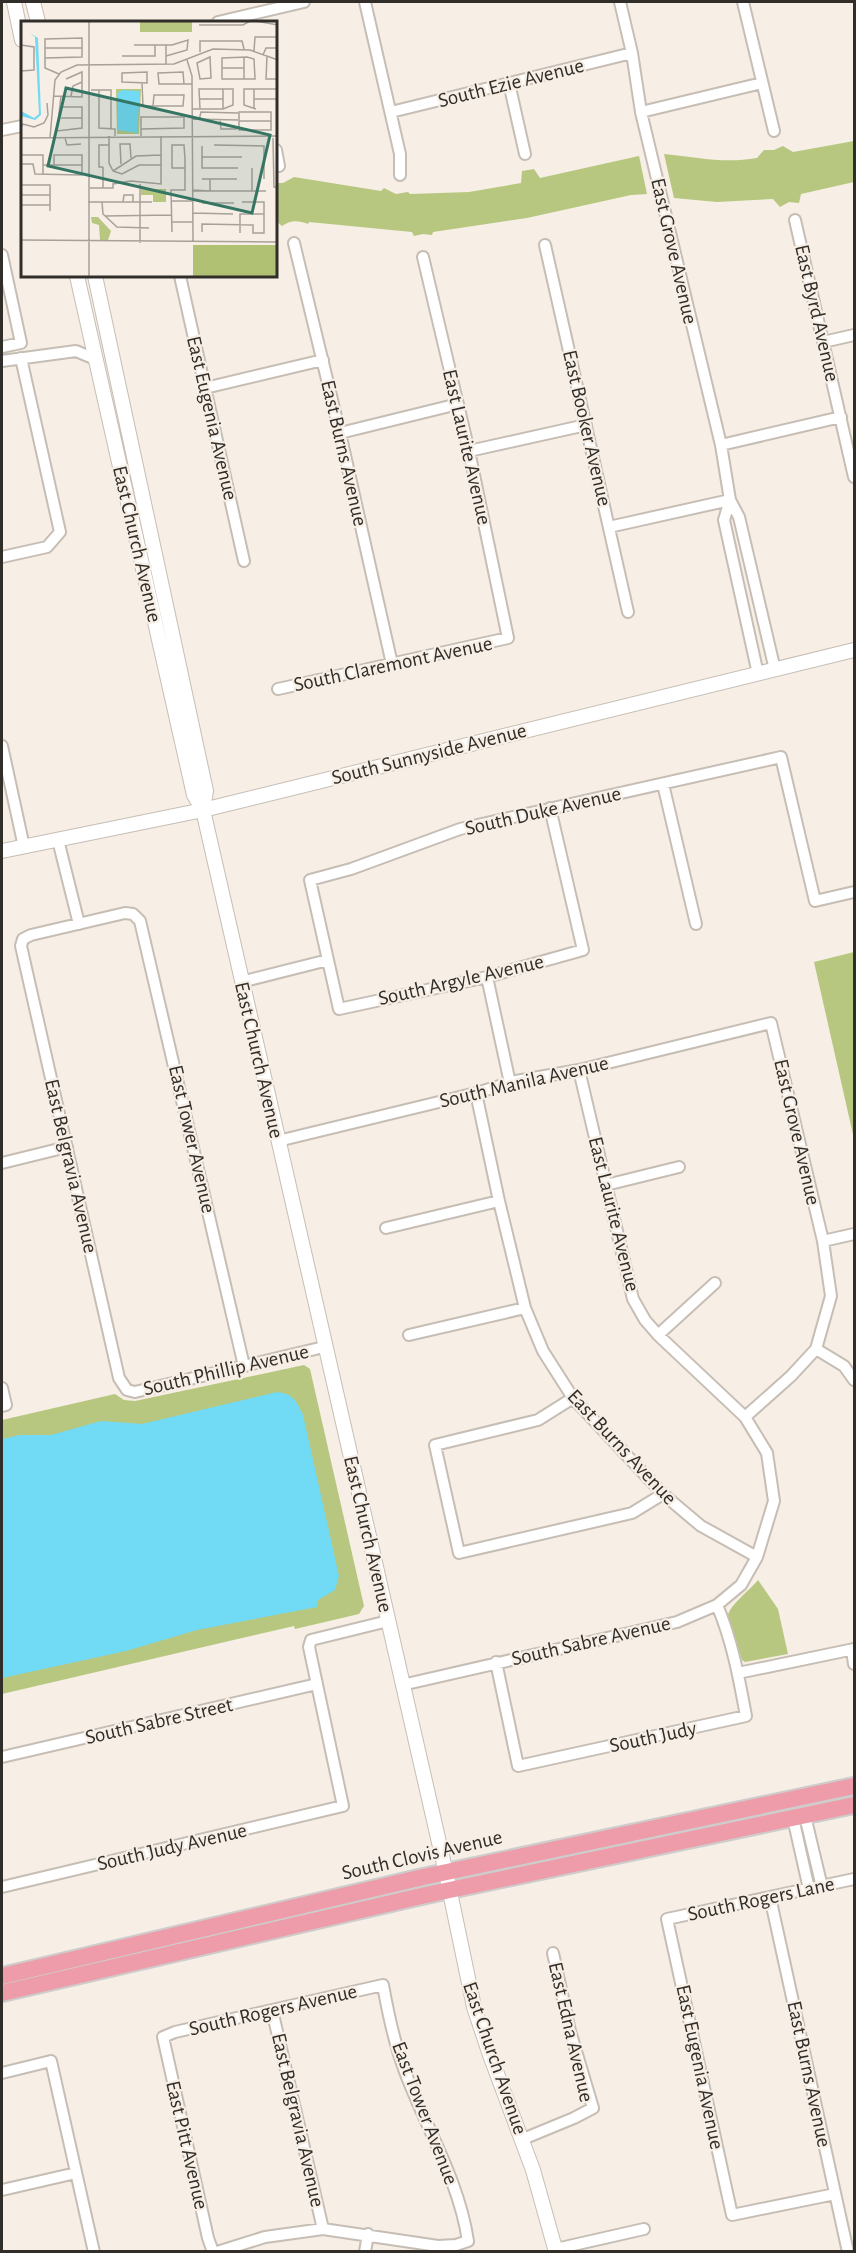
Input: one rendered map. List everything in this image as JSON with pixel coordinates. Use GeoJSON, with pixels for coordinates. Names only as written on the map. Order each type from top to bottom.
{"type":"FeatureCollection","features":[{"type":"Feature","properties":{"kind":"main road","name":"South Clovis Avenue"},"geometry":{"type":"LineString","coordinates":[[2,1976],[446,1872],[855,1786]]}},
{"type":"Feature","properties":{"kind":"main road","name":"South Clovis Avenue"},"geometry":{"type":"LineString","coordinates":[[2,1993],[449,1890],[855,1805]]}},
{"type":"Feature","properties":{"kind":"street"},"geometry":{"type":"LineString","coordinates":[[14,2],[21,35]]}},
{"type":"Feature","properties":{"kind":"street"},"geometry":{"type":"LineString","coordinates":[[33,2],[38,21]]}},
{"type":"Feature","properties":{"kind":"street"},"geometry":{"type":"LineString","coordinates":[[228,21],[247,19],[304,2]]}},
{"type":"Feature","properties":{"kind":"street"},"geometry":{"type":"LineString","coordinates":[[365,2],[400,154],[400,175]]}},
{"type":"Feature","properties":{"kind":"street","name":"East Grove Avenue"},"geometry":{"type":"LineString","coordinates":[[620,2],[632,53],[641,112],[721,445],[730,500],[739,517],[775,670]]}},
{"type":"Feature","properties":{"kind":"street"},"geometry":{"type":"LineString","coordinates":[[743,2],[774,131]]}},
{"type":"Feature","properties":{"kind":"street","name":"South Ezie Avenue"},"geometry":{"type":"LineString","coordinates":[[391,112],[632,53]]}},
{"type":"Feature","properties":{"kind":"street"},"geometry":{"type":"LineString","coordinates":[[509,83],[525,154]]}},
{"type":"Feature","properties":{"kind":"street"},"geometry":{"type":"LineString","coordinates":[[641,112],[762,83]]}},
{"type":"Feature","properties":{"kind":"street"},"geometry":{"type":"LineString","coordinates":[[2,130],[21,126]]}},
{"type":"Feature","properties":{"kind":"street"},"geometry":{"type":"LineString","coordinates":[[278,161],[279,166]]}},
{"type":"Feature","properties":{"kind":"street","name":"East Byrd Avenue"},"geometry":{"type":"LineString","coordinates":[[795,220],[855,477]]}},
{"type":"Feature","properties":{"kind":"street","name":"East Burns Avenue"},"geometry":{"type":"LineString","coordinates":[[294,243],[392,664]]}},
{"type":"Feature","properties":{"kind":"street","name":"East Booker Avenue"},"geometry":{"type":"LineString","coordinates":[[546,245],[628,612]]}},
{"type":"Feature","properties":{"kind":"street"},"geometry":{"type":"LineString","coordinates":[[2,255],[21,343],[2,347]]}},
{"type":"Feature","properties":{"kind":"street","name":"East Laurite Avenue"},"geometry":{"type":"LineString","coordinates":[[423,257],[469,451],[508,639]]}},
{"type":"Feature","properties":{"kind":"street","name":"East Church Avenue"},"geometry":{"type":"LineString","coordinates":[[76,278],[194,795],[203,810],[324,1347],[446,1872],[474,2007],[523,2139],[556,2250]]}},
{"type":"Feature","properties":{"kind":"street","name":"East Church Avenue"},"geometry":{"type":"LineString","coordinates":[[95,278],[206,791],[203,810]]}},
{"type":"Feature","properties":{"kind":"street","name":"East Eugenia Avenue"},"geometry":{"type":"LineString","coordinates":[[180,278],[244,561]]}},
{"type":"Feature","properties":{"kind":"street"},"geometry":{"type":"LineString","coordinates":[[823,342],[855,335]]}},
{"type":"Feature","properties":{"kind":"street"},"geometry":{"type":"LineString","coordinates":[[2,361],[76,351],[94,359],[113,355]]}},
{"type":"Feature","properties":{"kind":"street"},"geometry":{"type":"LineString","coordinates":[[2,557],[47,547],[60,532],[21,358]]}},
{"type":"Feature","properties":{"kind":"street"},"geometry":{"type":"LineString","coordinates":[[205,388],[322,360]]}},
{"type":"Feature","properties":{"kind":"street"},"geometry":{"type":"LineString","coordinates":[[340,433],[458,404]]}},
{"type":"Feature","properties":{"kind":"street"},"geometry":{"type":"LineString","coordinates":[[721,445],[841,417]]}},
{"type":"Feature","properties":{"kind":"street"},"geometry":{"type":"LineString","coordinates":[[469,451],[586,425]]}},
{"type":"Feature","properties":{"kind":"street"},"geometry":{"type":"LineString","coordinates":[[609,527],[730,500]]}},
{"type":"Feature","properties":{"kind":"street","name":"East Grove Avenue"},"geometry":{"type":"LineString","coordinates":[[730,500],[724,520],[758,674]]}},
{"type":"Feature","properties":{"kind":"street","name":"South Claremont Avenue"},"geometry":{"type":"LineString","coordinates":[[278,689],[508,639]]}},
{"type":"Feature","properties":{"kind":"street","name":"South Sunnyside Avenue"},"geometry":{"type":"LineString","coordinates":[[2,851],[203,810],[855,650]]}},
{"type":"Feature","properties":{"kind":"street"},"geometry":{"type":"LineString","coordinates":[[2,746],[5,781],[24,847]]}},
{"type":"Feature","properties":{"kind":"street","name":"South Duke Avenue"},"geometry":{"type":"LineString","coordinates":[[328,960],[310,880],[351,869],[460,829],[781,758],[815,901],[855,892]]}},
{"type":"Feature","properties":{"kind":"street"},"geometry":{"type":"LineString","coordinates":[[663,784],[696,924]]}},
{"type":"Feature","properties":{"kind":"street","name":"South Argyle Avenue"},"geometry":{"type":"LineString","coordinates":[[328,960],[339,1009],[487,977],[583,950],[550,808]]}},
{"type":"Feature","properties":{"kind":"street"},"geometry":{"type":"LineString","coordinates":[[58,840],[79,924]]}},
{"type":"Feature","properties":{"kind":"street","name":"East Tower Avenue"},"geometry":{"type":"LineString","coordinates":[[79,924],[125,913],[133,914],[140,921],[244,1366]]}},
{"type":"Feature","properties":{"kind":"street","name":"East Belgravia Avenue"},"geometry":{"type":"LineString","coordinates":[[79,924],[31,935],[23,939],[21,946],[119,1378],[127,1390]]}},
{"type":"Feature","properties":{"kind":"street"},"geometry":{"type":"LineString","coordinates":[[242,982],[328,960]]}},
{"type":"Feature","properties":{"kind":"street"},"geometry":{"type":"LineString","coordinates":[[487,977],[510,1083]]}},
{"type":"Feature","properties":{"kind":"street","name":"East Grove Avenue"},"geometry":{"type":"LineString","coordinates":[[771,1023],[823,1241],[831,1296],[816,1349]]}},
{"type":"Feature","properties":{"kind":"street","name":"South Manila Avenue"},"geometry":{"type":"LineString","coordinates":[[278,1141],[510,1083],[579,1070],[771,1023]]}},
{"type":"Feature","properties":{"kind":"street","name":"East Laurite Avenue"},"geometry":{"type":"LineString","coordinates":[[579,1070],[633,1299],[645,1320],[658,1335],[746,1417],[767,1453],[774,1501],[758,1557]]}},
{"type":"Feature","properties":{"kind":"street","name":"East Burns Avenue"},"geometry":{"type":"LineString","coordinates":[[476,1093],[525,1308],[543,1351],[573,1398],[663,1494],[701,1526],[758,1557]]}},
{"type":"Feature","properties":{"kind":"street"},"geometry":{"type":"LineString","coordinates":[[2,1163],[67,1147]]}},
{"type":"Feature","properties":{"kind":"street"},"geometry":{"type":"LineString","coordinates":[[606,1185],[679,1167]]}},
{"type":"Feature","properties":{"kind":"street"},"geometry":{"type":"LineString","coordinates":[[386,1228],[499,1200]]}},
{"type":"Feature","properties":{"kind":"street"},"geometry":{"type":"LineString","coordinates":[[823,1241],[855,1234]]}},
{"type":"Feature","properties":{"kind":"street"},"geometry":{"type":"LineString","coordinates":[[658,1335],[715,1283]]}},
{"type":"Feature","properties":{"kind":"street"},"geometry":{"type":"LineString","coordinates":[[409,1335],[525,1308]]}},
{"type":"Feature","properties":{"kind":"street","name":"South Phillip Avenue"},"geometry":{"type":"LineString","coordinates":[[127,1390],[135,1392],[324,1347]]}},
{"type":"Feature","properties":{"kind":"street"},"geometry":{"type":"LineString","coordinates":[[746,1417],[791,1376],[816,1349],[844,1366],[855,1380]]}},
{"type":"Feature","properties":{"kind":"street"},"geometry":{"type":"LineString","coordinates":[[2,1388],[4,1406]]}},
{"type":"Feature","properties":{"kind":"street"},"geometry":{"type":"LineString","coordinates":[[573,1398],[538,1420],[435,1445],[459,1553],[632,1513],[663,1494]]}},
{"type":"Feature","properties":{"kind":"street","name":"South Sabre Avenue"},"geometry":{"type":"LineString","coordinates":[[402,1685],[677,1622],[717,1605],[741,1585],[758,1557]]}},
{"type":"Feature","properties":{"kind":"street"},"geometry":{"type":"LineString","coordinates":[[717,1605],[725,1624],[738,1672],[853,1650],[855,1664]]}},
{"type":"Feature","properties":{"kind":"street"},"geometry":{"type":"LineString","coordinates":[[317,1684],[309,1647],[311,1640],[388,1621]]}},
{"type":"Feature","properties":{"kind":"street","name":"South Judy"},"geometry":{"type":"LineString","coordinates":[[496,1662],[518,1766],[746,1716],[738,1672]]}},
{"type":"Feature","properties":{"kind":"street","name":"South Sabre Street"},"geometry":{"type":"LineString","coordinates":[[2,1758],[317,1684]]}},
{"type":"Feature","properties":{"kind":"street","name":"South Judy Avenue"},"geometry":{"type":"LineString","coordinates":[[2,1887],[344,1806],[317,1684]]}},
{"type":"Feature","properties":{"kind":"street"},"geometry":{"type":"LineString","coordinates":[[799,1817],[822,1887]]}},
{"type":"Feature","properties":{"kind":"street"},"geometry":{"type":"LineString","coordinates":[[799,1817],[809,1889]]}},
{"type":"Feature","properties":{"kind":"street","name":"South Rogers Lane"},"geometry":{"type":"LineString","coordinates":[[667,1919],[855,1879]]}},
{"type":"Feature","properties":{"kind":"street","name":"East Burns Avenue"},"geometry":{"type":"LineString","coordinates":[[770,1897],[848,2252]]}},
{"type":"Feature","properties":{"kind":"street","name":"East Eugenia Avenue"},"geometry":{"type":"LineString","coordinates":[[667,1919],[732,2215],[835,2194]]}},
{"type":"Feature","properties":{"kind":"street","name":"East Edna Avenue"},"geometry":{"type":"LineString","coordinates":[[523,2139],[593,2108],[570,2031],[553,1953]]}},
{"type":"Feature","properties":{"kind":"street","name":"East Tower Avenue"},"geometry":{"type":"LineString","coordinates":[[368,2234],[438,2246],[456,2245],[468,2241],[458,2198],[405,2070],[389,2016],[383,1985]]}},
{"type":"Feature","properties":{"kind":"street","name":"South Rogers Avenue"},"geometry":{"type":"LineString","coordinates":[[163,2037],[175,2032],[383,1985]]}},
{"type":"Feature","properties":{"kind":"street","name":"East Belgravia Avenue"},"geometry":{"type":"LineString","coordinates":[[272,2010],[323,2229]]}},
{"type":"Feature","properties":{"kind":"street","name":"East Pitt Avenue"},"geometry":{"type":"LineString","coordinates":[[163,2037],[208,2238],[215,2252]]}},
{"type":"Feature","properties":{"kind":"street"},"geometry":{"type":"LineString","coordinates":[[2,2073],[51,2061],[94,2252]]}},
{"type":"Feature","properties":{"kind":"street"},"geometry":{"type":"LineString","coordinates":[[2,2190],[76,2173]]}},
{"type":"Feature","properties":{"kind":"street"},"geometry":{"type":"LineString","coordinates":[[215,2252],[265,2237],[323,2229],[368,2234],[365,2252]]}},
{"type":"Feature","properties":{"kind":"street"},"geometry":{"type":"LineString","coordinates":[[556,2250],[644,2229]]}},
{"type":"Feature","properties":{"kind":"green space"},"geometry":{"type":"Polygon","coordinates":[[[854,141],[854,182],[801,194],[799,203],[789,202],[780,207],[773,199],[717,202],[674,198],[664,154],[744,160],[757,158],[764,150],[774,150],[783,146],[793,152],[854,141]]]}},
{"type":"Feature","properties":{"kind":"green space"},"geometry":{"type":"Polygon","coordinates":[[[639,156],[647,194],[631,195],[527,218],[433,232],[432,235],[414,236],[412,232],[309,222],[308,224],[297,221],[282,226],[278,223],[278,183],[294,177],[381,191],[384,188],[396,194],[469,192],[521,183],[522,171],[534,169],[540,178],[639,156]]]}},
{"type":"Feature","properties":{"kind":"green space"},"geometry":{"type":"Polygon","coordinates":[[[854,952],[854,1139],[814,962],[854,952]]]}},
{"type":"Feature","properties":{"kind":"green space"},"geometry":{"type":"Polygon","coordinates":[[[304,1365],[310,1369],[364,1606],[359,1614],[295,1629],[294,1626],[2,1694],[2,1420],[115,1394],[124,1400],[135,1401],[304,1365]]]}},
{"type":"Feature","properties":{"kind":"green space"},"geometry":{"type":"Polygon","coordinates":[[[758,1580],[778,1609],[788,1654],[745,1662],[742,1660],[728,1615],[758,1580]]]}},
{"type":"Feature","properties":{"kind":"water"},"geometry":{"type":"Polygon","coordinates":[[[277,1392],[287,1394],[293,1399],[303,1415],[339,1576],[335,1590],[318,1600],[317,1607],[197,1630],[126,1651],[2,1678],[2,1439],[20,1435],[51,1435],[101,1421],[142,1424],[277,1392]]]}}]}
